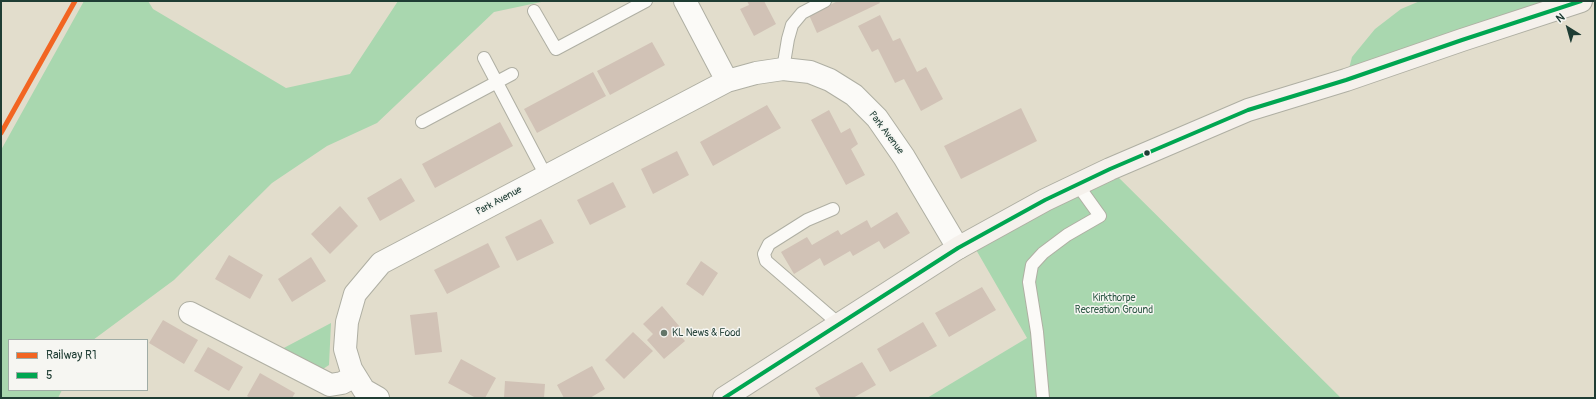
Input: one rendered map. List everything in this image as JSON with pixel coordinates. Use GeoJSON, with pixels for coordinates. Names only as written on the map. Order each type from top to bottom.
{"type":"FeatureCollection","features":[{"type":"Feature","properties":{"kind":"street"},"geometry":{"type":"LineString","coordinates":[[685,1],[727,81]]}},
{"type":"Feature","properties":{"kind":"street"},"geometry":{"type":"LineString","coordinates":[[732,396],[839,324],[958,248],[1077,184],[1248,110],[1346,80],[1581,1]]}},
{"type":"Feature","properties":{"kind":"street","name":"Park Avenue"},"geometry":{"type":"LineString","coordinates":[[378,398],[364,390],[351,369],[345,349],[347,322],[355,294],[381,263],[727,81],[756,73],[783,69],[810,72],[830,80],[854,95],[877,118],[904,157],[958,248]]}},
{"type":"Feature","properties":{"kind":"street"},"geometry":{"type":"LineString","coordinates":[[190,312],[330,385],[342,383],[355,376]]}},
{"type":"Feature","properties":{"kind":"lane"},"geometry":{"type":"LineString","coordinates":[[534,11],[556,50],[646,1]]}},
{"type":"Feature","properties":{"kind":"lane"},"geometry":{"type":"LineString","coordinates":[[783,69],[792,25],[802,13],[825,1]]}},
{"type":"Feature","properties":{"kind":"lane"},"geometry":{"type":"LineString","coordinates":[[484,58],[546,176]]}},
{"type":"Feature","properties":{"kind":"lane"},"geometry":{"type":"LineString","coordinates":[[422,122],[512,74]]}},
{"type":"Feature","properties":{"kind":"lane"},"geometry":{"type":"LineString","coordinates":[[1043,398],[1037,332],[1028,282],[1032,264],[1043,252],[1067,235],[1100,216],[1077,184]]}},
{"type":"Feature","properties":{"kind":"lane"},"geometry":{"type":"LineString","coordinates":[[833,209],[807,220],[769,244],[764,254],[766,261],[839,324]]}},
{"type":"Feature","properties":{"kind":"green space"},"geometry":{"type":"Polygon","coordinates":[[[84,1],[148,1],[153,9],[286,88],[350,74],[398,1],[546,1],[494,12],[377,123],[327,146],[272,183],[174,280],[94,339],[8,339],[8,391],[62,391],[58,398],[1,398],[1,150],[84,1]]]}},
{"type":"Feature","properties":{"kind":"green space"},"geometry":{"type":"Polygon","coordinates":[[[1420,1],[1565,1],[1346,80],[1352,57],[1375,29],[1401,9],[1420,1]]]}},
{"type":"Feature","properties":{"kind":"green space","name":"Kirkthorpe Recreation Ground"},"geometry":{"type":"Polygon","coordinates":[[[1110,169],[1341,398],[927,398],[1027,338],[971,241],[1110,169]]]}},
{"type":"Feature","properties":{"kind":"green space"},"geometry":{"type":"Polygon","coordinates":[[[331,323],[329,365],[323,369],[317,369],[280,350],[331,323]]]}},
{"type":"Feature","properties":{"kind":"building"},"geometry":{"type":"Polygon","coordinates":[[[747,1],[764,1],[776,24],[754,36],[740,9],[749,5],[747,1]]]}},
{"type":"Feature","properties":{"kind":"building"},"geometry":{"type":"Polygon","coordinates":[[[838,1],[879,1],[880,3],[817,33],[809,15],[838,1]]]}},
{"type":"Feature","properties":{"kind":"building"},"geometry":{"type":"Polygon","coordinates":[[[880,15],[893,41],[900,38],[917,72],[926,67],[943,99],[921,111],[904,79],[895,83],[878,49],[872,52],[858,26],[880,15]]]}},
{"type":"Feature","properties":{"kind":"building"},"geometry":{"type":"Polygon","coordinates":[[[652,42],[665,65],[610,95],[597,71],[652,42]]]}},
{"type":"Feature","properties":{"kind":"building"},"geometry":{"type":"Polygon","coordinates":[[[593,72],[606,96],[537,133],[524,109],[593,72]]]}},
{"type":"Feature","properties":{"kind":"building"},"geometry":{"type":"Polygon","coordinates":[[[767,105],[781,128],[713,166],[700,142],[767,105]]]}},
{"type":"Feature","properties":{"kind":"building"},"geometry":{"type":"Polygon","coordinates":[[[1021,108],[1037,141],[961,179],[944,146],[1021,108]]]}},
{"type":"Feature","properties":{"kind":"building"},"geometry":{"type":"Polygon","coordinates":[[[829,110],[841,133],[850,128],[858,144],[851,149],[865,175],[846,185],[811,120],[829,110]]]}},
{"type":"Feature","properties":{"kind":"building"},"geometry":{"type":"Polygon","coordinates":[[[500,122],[513,146],[435,188],[422,164],[500,122]]]}},
{"type":"Feature","properties":{"kind":"building"},"geometry":{"type":"Polygon","coordinates":[[[677,151],[689,175],[653,194],[641,169],[677,151]]]}},
{"type":"Feature","properties":{"kind":"building"},"geometry":{"type":"Polygon","coordinates":[[[401,178],[415,201],[380,221],[367,198],[401,178]]]}},
{"type":"Feature","properties":{"kind":"building"},"geometry":{"type":"Polygon","coordinates":[[[613,182],[626,207],[590,225],[577,200],[613,182]]]}},
{"type":"Feature","properties":{"kind":"building"},"geometry":{"type":"Polygon","coordinates":[[[340,206],[358,226],[330,254],[311,234],[340,206]]]}},
{"type":"Feature","properties":{"kind":"building"},"geometry":{"type":"Polygon","coordinates":[[[897,212],[910,233],[884,249],[879,241],[853,256],[850,251],[824,266],[820,258],[794,274],[781,252],[807,237],[812,245],[838,230],[841,235],[867,220],[871,228],[897,212]]]}},
{"type":"Feature","properties":{"kind":"building"},"geometry":{"type":"Polygon","coordinates":[[[541,219],[554,243],[517,261],[505,237],[541,219]]]}},
{"type":"Feature","properties":{"kind":"building"},"geometry":{"type":"Polygon","coordinates":[[[488,243],[500,267],[447,294],[434,270],[488,243]]]}},
{"type":"Feature","properties":{"kind":"building"},"geometry":{"type":"Polygon","coordinates":[[[229,255],[263,275],[250,299],[215,279],[229,255]]]}},
{"type":"Feature","properties":{"kind":"building"},"geometry":{"type":"Polygon","coordinates":[[[311,257],[326,281],[292,302],[278,279],[311,257]]]}},
{"type":"Feature","properties":{"kind":"building"},"geometry":{"type":"Polygon","coordinates":[[[701,261],[718,273],[703,296],[686,284],[701,261]]]}},
{"type":"Feature","properties":{"kind":"building"},"geometry":{"type":"Polygon","coordinates":[[[982,287],[996,310],[949,337],[935,313],[982,287]]]}},
{"type":"Feature","properties":{"kind":"building","name":"KL News & Food"},"geometry":{"type":"Polygon","coordinates":[[[662,306],[680,327],[676,331],[685,341],[664,359],[647,340],[653,334],[643,324],[662,306]]]}},
{"type":"Feature","properties":{"kind":"building"},"geometry":{"type":"Polygon","coordinates":[[[437,312],[442,352],[415,355],[410,315],[437,312]]]}},
{"type":"Feature","properties":{"kind":"building"},"geometry":{"type":"Polygon","coordinates":[[[163,320],[198,340],[184,364],[149,343],[163,320]]]}},
{"type":"Feature","properties":{"kind":"building"},"geometry":{"type":"Polygon","coordinates":[[[923,322],[937,346],[890,372],[877,349],[923,322]]]}},
{"type":"Feature","properties":{"kind":"building"},"geometry":{"type":"Polygon","coordinates":[[[633,332],[653,351],[624,379],[605,360],[633,332]]]}},
{"type":"Feature","properties":{"kind":"building"},"geometry":{"type":"Polygon","coordinates":[[[208,347],[243,367],[229,391],[194,371],[208,347]]]}},
{"type":"Feature","properties":{"kind":"building"},"geometry":{"type":"Polygon","coordinates":[[[461,359],[496,378],[485,398],[476,398],[448,383],[461,359]]]}},
{"type":"Feature","properties":{"kind":"building"},"geometry":{"type":"Polygon","coordinates":[[[862,362],[876,385],[853,398],[821,398],[815,388],[862,362]]]}},
{"type":"Feature","properties":{"kind":"building"},"geometry":{"type":"Polygon","coordinates":[[[592,366],[605,389],[590,398],[564,398],[557,385],[592,366]]]}},
{"type":"Feature","properties":{"kind":"building"},"geometry":{"type":"Polygon","coordinates":[[[260,373],[295,393],[292,398],[250,398],[247,396],[260,373]]]}},
{"type":"Feature","properties":{"kind":"building"},"geometry":{"type":"Polygon","coordinates":[[[505,381],[545,384],[544,398],[504,398],[505,381]]]}},
{"type":"Feature","properties":{"kind":"rail line","name":"R1"},"geometry":{"type":"LineString","coordinates":[[1,133],[75,1]]}},
{"type":"Feature","properties":{"kind":"transit line","name":"5"},"geometry":{"type":"LineString","coordinates":[[724,398],[958,248],[1045,200],[1110,169],[1248,110],[1346,80],[1581,1]]}},
{"type":"Feature","properties":{"kind":"place","name":"KL News & Food"},"geometry":{"type":"Point","coordinates":[664,333]}}]}
